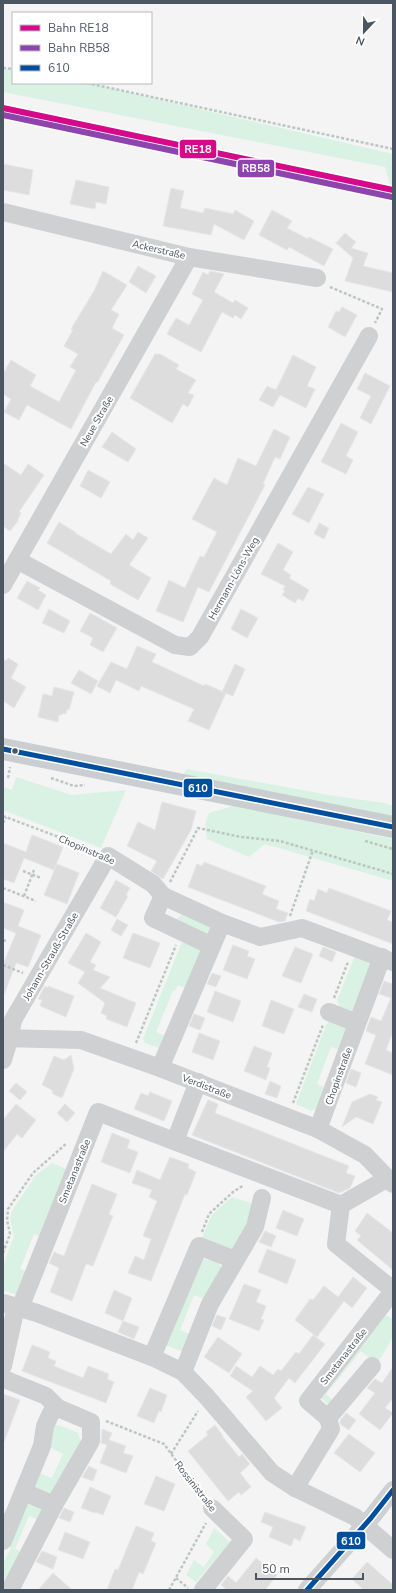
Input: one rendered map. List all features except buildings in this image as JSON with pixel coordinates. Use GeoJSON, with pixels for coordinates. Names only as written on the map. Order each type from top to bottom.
{"type":"FeatureCollection","features":[{"type":"Feature","properties":{"kind":"main road"},"geometry":{"type":"LineString","coordinates":[[7,757],[393,827]]}},
{"type":"Feature","properties":{"kind":"street","name":"Ackerstraße"},"geometry":{"type":"LineString","coordinates":[[3,212],[189,257],[318,278]]}},
{"type":"Feature","properties":{"kind":"street","name":"Neue Straße"},"geometry":{"type":"LineString","coordinates":[[3,585],[189,257]]}},
{"type":"Feature","properties":{"kind":"street","name":"Hermann-Löns-Weg"},"geometry":{"type":"LineString","coordinates":[[17,560],[175,645],[190,647],[200,637],[369,336]]}},
{"type":"Feature","properties":{"kind":"street","name":"Chopinstraße"},"geometry":{"type":"LineString","coordinates":[[108,856],[153,884],[163,896],[222,923],[260,937],[302,928],[387,959],[357,1023],[318,1129]]}},
{"type":"Feature","properties":{"kind":"street","name":"Johann-Strauß-Straße"},"geometry":{"type":"LineString","coordinates":[[3,1060],[7,1038],[13,1020],[108,856]]}},
{"type":"Feature","properties":{"kind":"street"},"geometry":{"type":"LineString","coordinates":[[163,896],[153,918],[212,946]]}},
{"type":"Feature","properties":{"kind":"street"},"geometry":{"type":"LineString","coordinates":[[160,1068],[222,923]]}},
{"type":"Feature","properties":{"kind":"street"},"geometry":{"type":"LineString","coordinates":[[329,1012],[357,1023]]}},
{"type":"Feature","properties":{"kind":"street","name":"Verdistraße"},"geometry":{"type":"LineString","coordinates":[[7,1038],[81,1040],[198,1082],[318,1129],[365,1155],[390,1181]]}},
{"type":"Feature","properties":{"kind":"street"},"geometry":{"type":"LineString","coordinates":[[175,1141],[198,1082]]}},
{"type":"Feature","properties":{"kind":"street","name":"Smetanastraße"},"geometry":{"type":"LineString","coordinates":[[13,1306],[98,1112],[341,1205],[336,1244],[393,1291],[308,1401],[328,1418]]}},
{"type":"Feature","properties":{"kind":"street"},"geometry":{"type":"LineString","coordinates":[[341,1205],[390,1181]]}},
{"type":"Feature","properties":{"kind":"street"},"geometry":{"type":"LineString","coordinates":[[183,1372],[210,1304],[255,1227],[262,1198]]}},
{"type":"Feature","properties":{"kind":"street"},"geometry":{"type":"LineString","coordinates":[[152,1357],[199,1246],[235,1260]]}},
{"type":"Feature","properties":{"kind":"street"},"geometry":{"type":"LineString","coordinates":[[3,1366],[13,1306],[152,1357],[183,1372],[207,1397],[272,1473],[295,1488],[355,1517],[393,1550]]}},
{"type":"Feature","properties":{"kind":"street"},"geometry":{"type":"LineString","coordinates":[[295,1488],[331,1429],[328,1418],[372,1366]]}},
{"type":"Feature","properties":{"kind":"street"},"geometry":{"type":"LineString","coordinates":[[3,1377],[4,1379],[46,1396],[58,1408],[91,1422],[91,1441],[54,1505],[10,1590]]}},
{"type":"Feature","properties":{"kind":"street"},"geometry":{"type":"LineString","coordinates":[[3,1541],[42,1446],[45,1426],[51,1413],[58,1408]]}},
{"type":"Feature","properties":{"kind":"street"},"geometry":{"type":"LineString","coordinates":[[307,1590],[393,1490]]}},
{"type":"Feature","properties":{"kind":"street"},"geometry":{"type":"LineString","coordinates":[[24,1492],[54,1505]]}},
{"type":"Feature","properties":{"kind":"street","name":"Rossinistraße"},"geometry":{"type":"LineString","coordinates":[[203,1590],[244,1539],[212,1508]]}},
{"type":"Feature","properties":{"kind":"path"},"geometry":{"type":"LineString","coordinates":[[92,84],[393,149]]}},
{"type":"Feature","properties":{"kind":"path"},"geometry":{"type":"LineString","coordinates":[[318,278],[326,285],[382,309],[369,336]]}},
{"type":"Feature","properties":{"kind":"path"},"geometry":{"type":"LineString","coordinates":[[7,757],[8,778]]}},
{"type":"Feature","properties":{"kind":"path"},"geometry":{"type":"LineString","coordinates":[[3,823],[4,816]]}},
{"type":"Feature","properties":{"kind":"path","name":"Chopinstraße"},"geometry":{"type":"LineString","coordinates":[[4,816],[108,856]]}},
{"type":"Feature","properties":{"kind":"path"},"geometry":{"type":"LineString","coordinates":[[163,896],[198,828],[241,837],[280,841],[393,874]]}},
{"type":"Feature","properties":{"kind":"path"},"geometry":{"type":"LineString","coordinates":[[284,932],[313,850]]}},
{"type":"Feature","properties":{"kind":"path"},"geometry":{"type":"LineString","coordinates":[[24,896],[34,870]]}},
{"type":"Feature","properties":{"kind":"path"},"geometry":{"type":"LineString","coordinates":[[23,871],[40,878]]}},
{"type":"Feature","properties":{"kind":"path"},"geometry":{"type":"LineString","coordinates":[[3,888],[36,901]]}},
{"type":"Feature","properties":{"kind":"path"},"geometry":{"type":"LineString","coordinates":[[130,1057],[182,932]]}},
{"type":"Feature","properties":{"kind":"path"},"geometry":{"type":"LineString","coordinates":[[287,1117],[354,947]]}},
{"type":"Feature","properties":{"kind":"path"},"geometry":{"type":"LineString","coordinates":[[3,965],[37,979]]}},
{"type":"Feature","properties":{"kind":"path"},"geometry":{"type":"LineString","coordinates":[[3,1253],[10,1234],[6,1220],[8,1209],[33,1173],[68,1143]]}},
{"type":"Feature","properties":{"kind":"path"},"geometry":{"type":"LineString","coordinates":[[199,1246],[198,1242],[209,1214],[233,1192],[257,1176],[258,1173]]}},
{"type":"Feature","properties":{"kind":"path","name":"Rossinistraße"},"geometry":{"type":"LineString","coordinates":[[171,1454],[207,1397]]}},
{"type":"Feature","properties":{"kind":"path","name":"Rossinistraße"},"geometry":{"type":"LineString","coordinates":[[91,1422],[104,1420],[164,1444],[212,1508]]}},
{"type":"Feature","properties":{"kind":"path"},"geometry":{"type":"LineString","coordinates":[[169,1590],[206,1525],[212,1508]]}},
{"type":"Feature","properties":{"kind":"path"},"geometry":{"type":"LineString","coordinates":[[176,1578],[190,1590]]}},
{"type":"Feature","properties":{"kind":"green space"},"geometry":{"type":"Polygon","coordinates":[[[3,68],[12,69],[12,84],[91,84],[393,154],[393,195],[385,167],[3,92],[3,68]]]}},
{"type":"Feature","properties":{"kind":"green space"},"geometry":{"type":"Polygon","coordinates":[[[187,769],[329,795],[384,803],[393,806],[393,820],[181,777],[187,769]]]}},
{"type":"Feature","properties":{"kind":"green space"},"geometry":{"type":"Polygon","coordinates":[[[16,777],[72,795],[126,790],[101,848],[3,810],[3,787],[12,790],[16,777]]]}},
{"type":"Feature","properties":{"kind":"green space"},"geometry":{"type":"Polygon","coordinates":[[[233,806],[393,839],[393,881],[265,844],[249,857],[207,839],[205,825],[209,813],[233,806]]]}},
{"type":"Feature","properties":{"kind":"green space"},"geometry":{"type":"Polygon","coordinates":[[[182,915],[210,926],[210,933],[206,934],[178,921],[177,918],[182,915]]]}},
{"type":"Feature","properties":{"kind":"green space"},"geometry":{"type":"Polygon","coordinates":[[[188,941],[200,948],[200,957],[187,989],[178,985],[175,991],[173,991],[156,1032],[167,1037],[162,1049],[145,1043],[143,1039],[182,942],[188,941]]]}},
{"type":"Feature","properties":{"kind":"green space"},"geometry":{"type":"Polygon","coordinates":[[[354,958],[363,958],[374,963],[352,1012],[340,1007],[337,1000],[354,958]]]}},
{"type":"Feature","properties":{"kind":"green space"},"geometry":{"type":"Polygon","coordinates":[[[330,1020],[348,1028],[343,1051],[331,1047],[317,1084],[328,1089],[320,1107],[311,1111],[296,1104],[326,1025],[330,1020]]]}},
{"type":"Feature","properties":{"kind":"green space"},"geometry":{"type":"Polygon","coordinates":[[[52,1163],[64,1168],[68,1173],[44,1238],[34,1234],[20,1269],[30,1273],[21,1294],[14,1294],[3,1290],[3,1266],[14,1236],[10,1219],[12,1211],[36,1175],[52,1163]]]}},
{"type":"Feature","properties":{"kind":"green space"},"geometry":{"type":"Polygon","coordinates":[[[232,1197],[254,1204],[256,1207],[234,1251],[202,1238],[212,1215],[232,1197]]]}},
{"type":"Feature","properties":{"kind":"green space"},"geometry":{"type":"Polygon","coordinates":[[[201,1258],[217,1262],[222,1268],[204,1299],[194,1295],[180,1330],[191,1335],[183,1352],[163,1344],[201,1258]]]}},
{"type":"Feature","properties":{"kind":"green space"},"geometry":{"type":"Polygon","coordinates":[[[384,1314],[393,1319],[393,1337],[378,1362],[372,1360],[361,1351],[326,1394],[336,1403],[332,1407],[318,1396],[384,1314]]]}},
{"type":"Feature","properties":{"kind":"green space"},"geometry":{"type":"Polygon","coordinates":[[[59,1425],[78,1433],[81,1442],[54,1495],[34,1489],[39,1473],[52,1478],[63,1454],[49,1447],[52,1426],[59,1425]]]}},
{"type":"Feature","properties":{"kind":"green space"},"geometry":{"type":"Polygon","coordinates":[[[30,1499],[43,1506],[40,1520],[29,1516],[15,1549],[24,1553],[3,1586],[3,1564],[11,1548],[7,1546],[30,1499]]]}},
{"type":"Feature","properties":{"kind":"green space"},"geometry":{"type":"Polygon","coordinates":[[[214,1528],[230,1542],[196,1582],[186,1575],[194,1560],[204,1567],[214,1552],[206,1544],[214,1528]]]}},
{"type":"Feature","properties":{"kind":"rail line","name":"RE18"},"geometry":{"type":"LineString","coordinates":[[3,108],[393,190]]}},
{"type":"Feature","properties":{"kind":"rail line","name":"RB58"},"geometry":{"type":"LineString","coordinates":[[3,115],[392,197]]}},
{"type":"Feature","properties":{"kind":"transit line","name":"610"},"geometry":{"type":"LineString","coordinates":[[3,749],[393,827]]}},
{"type":"Feature","properties":{"kind":"transit line","name":"610"},"geometry":{"type":"LineString","coordinates":[[307,1590],[371,1518],[393,1490]]}}]}
